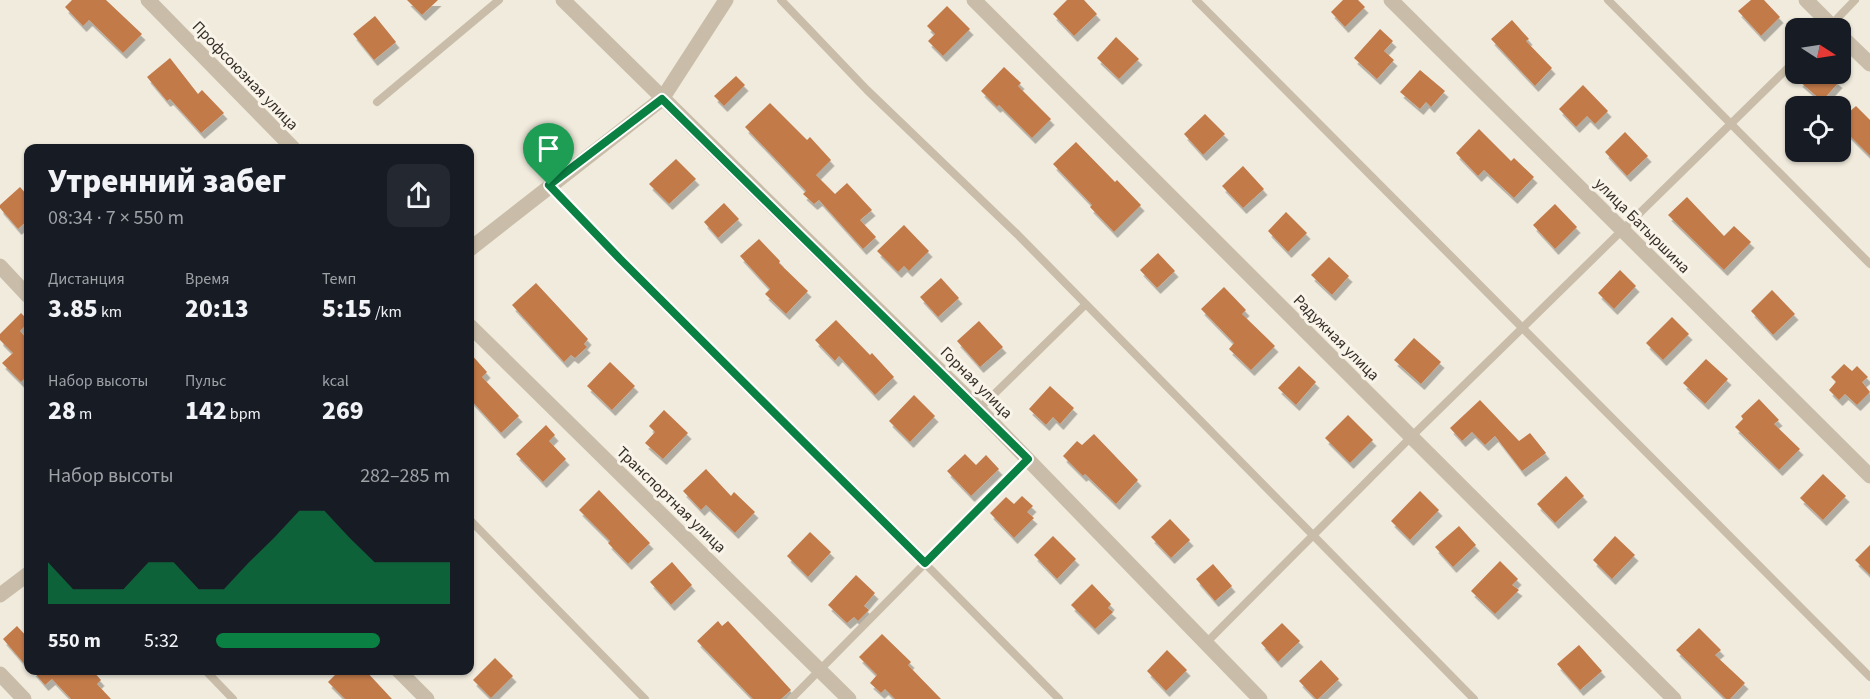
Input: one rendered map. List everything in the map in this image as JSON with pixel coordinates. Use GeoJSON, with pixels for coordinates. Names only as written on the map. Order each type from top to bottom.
{"type":"FeatureCollection","features":[{"type":"Feature","properties":{"kind":"street","name":"Профсоюзная улица"},"geometry":{"type":"LineString","coordinates":[[148,0],[289,144]]}},
{"type":"Feature","properties":{"kind":"street","name":"Горная улица"},"geometry":{"type":"LineString","coordinates":[[563,0],[979,409],[1260,699]]}},
{"type":"Feature","properties":{"kind":"street"},"geometry":{"type":"LineString","coordinates":[[474,246],[662,99],[726,0]]}},
{"type":"Feature","properties":{"kind":"street","name":"Радужная улица"},"geometry":{"type":"LineString","coordinates":[[974,0],[1674,699]]}},
{"type":"Feature","properties":{"kind":"street","name":"улица Батыршина"},"geometry":{"type":"LineString","coordinates":[[1391,0],[1870,476]]}},
{"type":"Feature","properties":{"kind":"street"},"geometry":{"type":"LineString","coordinates":[[1806,0],[1823,18]]}},
{"type":"Feature","properties":{"kind":"street"},"geometry":{"type":"LineString","coordinates":[[1851,46],[1870,64]]}},
{"type":"Feature","properties":{"kind":"street"},"geometry":{"type":"LineString","coordinates":[[0,266],[24,292]]}},
{"type":"Feature","properties":{"kind":"street","name":"Транспортная улица"},"geometry":{"type":"LineString","coordinates":[[474,330],[849,699]]}},
{"type":"Feature","properties":{"kind":"street"},"geometry":{"type":"LineString","coordinates":[[0,595],[24,577]]}},
{"type":"Feature","properties":{"kind":"street"},"geometry":{"type":"LineString","coordinates":[[0,674],[24,699]]}},
{"type":"Feature","properties":{"kind":"street"},"geometry":{"type":"LineString","coordinates":[[403,675],[427,699]]}},
{"type":"Feature","properties":{"kind":"lane"},"geometry":{"type":"LineString","coordinates":[[377,102],[499,0]]}},
{"type":"Feature","properties":{"kind":"lane"},"geometry":{"type":"LineString","coordinates":[[781,0],[867,90],[1017,234],[1474,699]]}},
{"type":"Feature","properties":{"kind":"lane"},"geometry":{"type":"LineString","coordinates":[[1196,0],[1870,677]]}},
{"type":"Feature","properties":{"kind":"lane"},"geometry":{"type":"LineString","coordinates":[[1608,0],[1870,264]]}},
{"type":"Feature","properties":{"kind":"lane"},"geometry":{"type":"LineString","coordinates":[[1841,18],[1855,0]]}},
{"type":"Feature","properties":{"kind":"lane"},"geometry":{"type":"LineString","coordinates":[[1205,644],[1411,437],[1785,70]]}},
{"type":"Feature","properties":{"kind":"lane"},"geometry":{"type":"LineString","coordinates":[[549,185],[1059,699]]}},
{"type":"Feature","properties":{"kind":"lane"},"geometry":{"type":"LineString","coordinates":[[979,409],[1085,305]]}},
{"type":"Feature","properties":{"kind":"lane"},"geometry":{"type":"LineString","coordinates":[[791,699],[1028,459]]}},
{"type":"Feature","properties":{"kind":"lane"},"geometry":{"type":"LineString","coordinates":[[474,524],[645,699]]}},
{"type":"Feature","properties":{"kind":"lane"},"geometry":{"type":"LineString","coordinates":[[210,675],[233,699]]}},
{"type":"Feature","properties":{"kind":"building"},"geometry":{"type":"Polygon","coordinates":[[[72,0],[106,0],[142,34],[123,53],[89,20],[83,26],[65,7],[72,0]]]}},
{"type":"Feature","properties":{"kind":"building"},"geometry":{"type":"Polygon","coordinates":[[[407,0],[438,0],[422,15],[407,0]]]}},
{"type":"Feature","properties":{"kind":"building"},"geometry":{"type":"Polygon","coordinates":[[[1067,0],[1084,0],[1097,14],[1074,36],[1053,14],[1067,0]]]}},
{"type":"Feature","properties":{"kind":"building"},"geometry":{"type":"Polygon","coordinates":[[[1343,0],[1358,0],[1365,7],[1345,27],[1331,12],[1343,0]]]}},
{"type":"Feature","properties":{"kind":"building"},"geometry":{"type":"Polygon","coordinates":[[[1751,0],[1764,0],[1780,17],[1761,36],[1738,11],[1751,0]]]}},
{"type":"Feature","properties":{"kind":"building"},"geometry":{"type":"Polygon","coordinates":[[[947,6],[970,29],[943,56],[928,41],[935,34],[927,26],[947,6]]]}},
{"type":"Feature","properties":{"kind":"building"},"geometry":{"type":"Polygon","coordinates":[[[375,16],[396,42],[374,60],[353,34],[375,16]]]}},
{"type":"Feature","properties":{"kind":"building"},"geometry":{"type":"Polygon","coordinates":[[[1512,20],[1529,39],[1526,41],[1552,68],[1535,86],[1491,39],[1512,20]]]}},
{"type":"Feature","properties":{"kind":"building"},"geometry":{"type":"Polygon","coordinates":[[[1380,29],[1393,41],[1384,51],[1394,60],[1377,79],[1354,58],[1380,29]]]}},
{"type":"Feature","properties":{"kind":"building"},"geometry":{"type":"Polygon","coordinates":[[[1116,37],[1139,59],[1119,79],[1097,58],[1116,37]]]}},
{"type":"Feature","properties":{"kind":"building"},"geometry":{"type":"Polygon","coordinates":[[[170,58],[198,94],[202,90],[224,113],[201,133],[170,99],[167,101],[147,77],[170,58]]]}},
{"type":"Feature","properties":{"kind":"building"},"geometry":{"type":"Polygon","coordinates":[[[1004,67],[1021,83],[1018,86],[1051,119],[1032,138],[999,105],[997,107],[981,91],[1004,67]]]}},
{"type":"Feature","properties":{"kind":"building"},"geometry":{"type":"Polygon","coordinates":[[[1420,70],[1445,91],[1431,107],[1426,102],[1420,109],[1400,92],[1420,70]]]}},
{"type":"Feature","properties":{"kind":"building"},"geometry":{"type":"Polygon","coordinates":[[[736,76],[745,85],[724,106],[714,96],[736,76]]]}},
{"type":"Feature","properties":{"kind":"building"},"geometry":{"type":"Polygon","coordinates":[[[1802,84],[1837,84],[1826,96],[1816,96],[1802,84]]]}},
{"type":"Feature","properties":{"kind":"building"},"geometry":{"type":"Polygon","coordinates":[[[1583,85],[1608,111],[1595,124],[1587,116],[1576,127],[1559,109],[1583,85]]]}},
{"type":"Feature","properties":{"kind":"building"},"geometry":{"type":"Polygon","coordinates":[[[770,103],[807,140],[810,137],[831,160],[816,175],[835,194],[847,183],[872,210],[860,220],[876,237],[863,249],[819,200],[814,204],[803,194],[806,191],[745,127],[770,103]]]}},
{"type":"Feature","properties":{"kind":"building"},"geometry":{"type":"Polygon","coordinates":[[[1856,106],[1870,120],[1870,156],[1851,137],[1851,110],[1856,106]]]}},
{"type":"Feature","properties":{"kind":"building"},"geometry":{"type":"Polygon","coordinates":[[[1205,114],[1225,134],[1203,155],[1184,134],[1205,114]]]}},
{"type":"Feature","properties":{"kind":"building"},"geometry":{"type":"Polygon","coordinates":[[[1479,129],[1511,161],[1514,158],[1534,177],[1514,198],[1484,170],[1478,176],[1456,153],[1479,129]]]}},
{"type":"Feature","properties":{"kind":"building"},"geometry":{"type":"Polygon","coordinates":[[[1625,132],[1648,156],[1627,176],[1605,152],[1625,132]]]}},
{"type":"Feature","properties":{"kind":"building"},"geometry":{"type":"Polygon","coordinates":[[[1076,142],[1141,205],[1114,232],[1053,164],[1076,142]]]}},
{"type":"Feature","properties":{"kind":"building"},"geometry":{"type":"Polygon","coordinates":[[[676,159],[696,179],[669,204],[649,184],[676,159]]]}},
{"type":"Feature","properties":{"kind":"building"},"geometry":{"type":"Polygon","coordinates":[[[1243,166],[1264,189],[1243,208],[1222,186],[1243,166]]]}},
{"type":"Feature","properties":{"kind":"building"},"geometry":{"type":"Polygon","coordinates":[[[20,187],[24,192],[24,224],[18,229],[0,205],[20,187]]]}},
{"type":"Feature","properties":{"kind":"building"},"geometry":{"type":"Polygon","coordinates":[[[1687,197],[1724,236],[1734,226],[1751,242],[1724,270],[1668,215],[1687,197]]]}},
{"type":"Feature","properties":{"kind":"building"},"geometry":{"type":"Polygon","coordinates":[[[724,203],[739,219],[718,238],[704,222],[724,203]]]}},
{"type":"Feature","properties":{"kind":"building"},"geometry":{"type":"Polygon","coordinates":[[[1555,204],[1577,227],[1555,249],[1533,225],[1555,204]]]}},
{"type":"Feature","properties":{"kind":"building"},"geometry":{"type":"Polygon","coordinates":[[[1286,212],[1307,233],[1288,252],[1268,231],[1286,212]]]}},
{"type":"Feature","properties":{"kind":"building"},"geometry":{"type":"Polygon","coordinates":[[[904,225],[929,251],[909,271],[904,266],[898,272],[877,251],[904,225]]]}},
{"type":"Feature","properties":{"kind":"building"},"geometry":{"type":"Polygon","coordinates":[[[759,239],[780,261],[779,263],[808,291],[786,314],[765,294],[770,289],[740,256],[759,239]]]}},
{"type":"Feature","properties":{"kind":"building"},"geometry":{"type":"Polygon","coordinates":[[[1158,253],[1175,271],[1157,288],[1140,270],[1158,253]]]}},
{"type":"Feature","properties":{"kind":"building"},"geometry":{"type":"Polygon","coordinates":[[[1329,257],[1349,276],[1332,295],[1311,275],[1329,257]]]}},
{"type":"Feature","properties":{"kind":"building"},"geometry":{"type":"Polygon","coordinates":[[[1620,270],[1636,286],[1614,309],[1598,293],[1620,270]]]}},
{"type":"Feature","properties":{"kind":"building"},"geometry":{"type":"Polygon","coordinates":[[[941,278],[959,298],[938,317],[920,297],[941,278]]]}},
{"type":"Feature","properties":{"kind":"building"},"geometry":{"type":"Polygon","coordinates":[[[536,283],[588,339],[584,344],[587,347],[575,358],[571,355],[564,362],[512,305],[536,283]]]}},
{"type":"Feature","properties":{"kind":"building"},"geometry":{"type":"Polygon","coordinates":[[[1224,287],[1246,310],[1242,314],[1275,346],[1251,370],[1229,349],[1234,343],[1201,309],[1224,287]]]}},
{"type":"Feature","properties":{"kind":"building"},"geometry":{"type":"Polygon","coordinates":[[[1772,290],[1795,314],[1773,335],[1751,311],[1772,290]]]}},
{"type":"Feature","properties":{"kind":"building"},"geometry":{"type":"Polygon","coordinates":[[[21,313],[24,316],[24,327],[20,331],[24,336],[24,379],[21,382],[2,363],[13,353],[0,340],[0,334],[21,313]]]}},
{"type":"Feature","properties":{"kind":"building"},"geometry":{"type":"Polygon","coordinates":[[[1672,317],[1689,334],[1663,360],[1646,343],[1672,317]]]}},
{"type":"Feature","properties":{"kind":"building"},"geometry":{"type":"Polygon","coordinates":[[[836,320],[894,377],[875,395],[839,356],[835,361],[815,340],[836,320]]]}},
{"type":"Feature","properties":{"kind":"building"},"geometry":{"type":"Polygon","coordinates":[[[979,321],[1003,347],[980,367],[957,341],[979,321]]]}},
{"type":"Feature","properties":{"kind":"building"},"geometry":{"type":"Polygon","coordinates":[[[1414,338],[1441,362],[1421,384],[1394,360],[1414,338]]]}},
{"type":"Feature","properties":{"kind":"building"},"geometry":{"type":"Polygon","coordinates":[[[474,357],[487,372],[482,377],[519,416],[501,433],[474,403],[474,357]]]}},
{"type":"Feature","properties":{"kind":"building"},"geometry":{"type":"Polygon","coordinates":[[[1706,359],[1728,379],[1705,404],[1683,383],[1706,359]]]}},
{"type":"Feature","properties":{"kind":"building"},"geometry":{"type":"Polygon","coordinates":[[[610,362],[635,386],[612,410],[587,386],[610,362]]]}},
{"type":"Feature","properties":{"kind":"building"},"geometry":{"type":"Polygon","coordinates":[[[1844,364],[1852,371],[1857,366],[1868,377],[1862,382],[1870,392],[1857,405],[1845,394],[1839,400],[1829,390],[1836,382],[1831,377],[1844,364]]]}},
{"type":"Feature","properties":{"kind":"building"},"geometry":{"type":"Polygon","coordinates":[[[1299,366],[1316,382],[1296,405],[1278,388],[1299,366]]]}},
{"type":"Feature","properties":{"kind":"building"},"geometry":{"type":"Polygon","coordinates":[[[1050,386],[1074,408],[1060,424],[1053,417],[1046,425],[1029,409],[1050,386]]]}},
{"type":"Feature","properties":{"kind":"building"},"geometry":{"type":"Polygon","coordinates":[[[914,395],[935,416],[910,442],[889,421],[914,395]]]}},
{"type":"Feature","properties":{"kind":"building"},"geometry":{"type":"Polygon","coordinates":[[[1759,399],[1779,420],[1774,424],[1800,449],[1779,470],[1735,427],[1743,419],[1741,416],[1759,399]]]}},
{"type":"Feature","properties":{"kind":"building"},"geometry":{"type":"Polygon","coordinates":[[[1480,400],[1519,441],[1530,433],[1546,453],[1522,471],[1495,436],[1485,445],[1472,432],[1462,441],[1450,428],[1480,400]]]}},
{"type":"Feature","properties":{"kind":"building"},"geometry":{"type":"Polygon","coordinates":[[[664,410],[688,433],[663,459],[645,443],[655,432],[649,426],[664,410]]]}},
{"type":"Feature","properties":{"kind":"building"},"geometry":{"type":"Polygon","coordinates":[[[1348,415],[1373,440],[1350,463],[1325,438],[1348,415]]]}},
{"type":"Feature","properties":{"kind":"building"},"geometry":{"type":"Polygon","coordinates":[[[546,425],[555,435],[549,441],[566,459],[543,482],[516,454],[546,425]]]}},
{"type":"Feature","properties":{"kind":"building"},"geometry":{"type":"Polygon","coordinates":[[[1094,434],[1138,480],[1116,504],[1063,456],[1077,441],[1082,445],[1094,434]]]}},
{"type":"Feature","properties":{"kind":"building"},"geometry":{"type":"Polygon","coordinates":[[[965,454],[976,465],[986,455],[999,469],[971,496],[947,471],[965,454]]]}},
{"type":"Feature","properties":{"kind":"building"},"geometry":{"type":"Polygon","coordinates":[[[706,469],[731,496],[734,492],[755,512],[735,533],[706,505],[701,510],[683,491],[706,469]]]}},
{"type":"Feature","properties":{"kind":"building"},"geometry":{"type":"Polygon","coordinates":[[[1823,474],[1846,496],[1823,520],[1800,498],[1823,474]]]}},
{"type":"Feature","properties":{"kind":"building"},"geometry":{"type":"Polygon","coordinates":[[[1566,476],[1584,496],[1555,523],[1537,504],[1566,476]]]}},
{"type":"Feature","properties":{"kind":"building"},"geometry":{"type":"Polygon","coordinates":[[[599,490],[650,543],[628,564],[608,543],[610,541],[579,510],[599,490]]]}},
{"type":"Feature","properties":{"kind":"building"},"geometry":{"type":"Polygon","coordinates":[[[1420,491],[1439,510],[1410,540],[1391,521],[1420,491]]]}},
{"type":"Feature","properties":{"kind":"building"},"geometry":{"type":"Polygon","coordinates":[[[1022,496],[1033,506],[1027,512],[1034,518],[1014,538],[990,513],[1006,497],[1014,504],[1022,496]]]}},
{"type":"Feature","properties":{"kind":"building"},"geometry":{"type":"Polygon","coordinates":[[[1170,519],[1190,540],[1171,558],[1151,537],[1170,519]]]}},
{"type":"Feature","properties":{"kind":"building"},"geometry":{"type":"Polygon","coordinates":[[[1459,526],[1476,545],[1453,567],[1435,547],[1459,526]]]}},
{"type":"Feature","properties":{"kind":"building"},"geometry":{"type":"Polygon","coordinates":[[[810,532],[831,552],[808,577],[787,556],[810,532]]]}},
{"type":"Feature","properties":{"kind":"building"},"geometry":{"type":"Polygon","coordinates":[[[1053,536],[1076,559],[1057,579],[1034,555],[1053,536]]]}},
{"type":"Feature","properties":{"kind":"building"},"geometry":{"type":"Polygon","coordinates":[[[1615,536],[1635,555],[1612,579],[1593,560],[1615,536]]]}},
{"type":"Feature","properties":{"kind":"building"},"geometry":{"type":"Polygon","coordinates":[[[1870,545],[1870,575],[1855,560],[1870,545]]]}},
{"type":"Feature","properties":{"kind":"building"},"geometry":{"type":"Polygon","coordinates":[[[1500,561],[1518,579],[1512,585],[1519,590],[1495,614],[1471,591],[1500,561]]]}},
{"type":"Feature","properties":{"kind":"building"},"geometry":{"type":"Polygon","coordinates":[[[672,562],[692,585],[671,605],[650,582],[672,562]]]}},
{"type":"Feature","properties":{"kind":"building"},"geometry":{"type":"Polygon","coordinates":[[[1213,564],[1232,586],[1215,601],[1196,579],[1213,564]]]}},
{"type":"Feature","properties":{"kind":"building"},"geometry":{"type":"Polygon","coordinates":[[[856,575],[875,593],[864,606],[869,610],[858,621],[854,617],[847,623],[828,605],[856,575]]]}},
{"type":"Feature","properties":{"kind":"building"},"geometry":{"type":"Polygon","coordinates":[[[1092,584],[1111,604],[1108,608],[1113,612],[1095,629],[1071,605],[1092,584]]]}},
{"type":"Feature","properties":{"kind":"building"},"geometry":{"type":"Polygon","coordinates":[[[718,621],[722,626],[728,621],[791,690],[781,699],[753,699],[697,641],[718,621]]]}},
{"type":"Feature","properties":{"kind":"building"},"geometry":{"type":"Polygon","coordinates":[[[1282,623],[1300,641],[1278,662],[1261,643],[1282,623]]]}},
{"type":"Feature","properties":{"kind":"building"},"geometry":{"type":"Polygon","coordinates":[[[17,626],[24,634],[24,663],[3,639],[17,626]]]}},
{"type":"Feature","properties":{"kind":"building"},"geometry":{"type":"Polygon","coordinates":[[[1699,628],[1721,650],[1715,655],[1745,683],[1730,699],[1726,699],[1676,650],[1699,628]]]}},
{"type":"Feature","properties":{"kind":"building"},"geometry":{"type":"Polygon","coordinates":[[[882,634],[911,662],[908,665],[941,699],[895,699],[885,689],[881,693],[870,683],[877,675],[859,657],[882,634]]]}},
{"type":"Feature","properties":{"kind":"building"},"geometry":{"type":"Polygon","coordinates":[[[1579,645],[1602,671],[1580,690],[1557,664],[1579,645]]]}},
{"type":"Feature","properties":{"kind":"building"},"geometry":{"type":"Polygon","coordinates":[[[1167,650],[1187,670],[1166,691],[1147,671],[1167,650]]]}},
{"type":"Feature","properties":{"kind":"building"},"geometry":{"type":"Polygon","coordinates":[[[495,658],[513,676],[491,698],[473,680],[495,658]]]}},
{"type":"Feature","properties":{"kind":"building"},"geometry":{"type":"Polygon","coordinates":[[[1321,660],[1339,679],[1316,699],[1299,681],[1321,660]]]}},
{"type":"Feature","properties":{"kind":"building"},"geometry":{"type":"Polygon","coordinates":[[[36,675],[96,675],[101,680],[97,684],[111,699],[71,699],[52,679],[45,685],[36,675]]]}},
{"type":"Feature","properties":{"kind":"building"},"geometry":{"type":"Polygon","coordinates":[[[335,675],[370,675],[392,699],[345,699],[328,682],[335,675]]]}},
{"type":"Feature","properties":{"kind":"route"},"geometry":{"type":"LineString","coordinates":[[662,99],[1028,459],[925,563],[620,259],[549,185],[662,99]]}}]}
